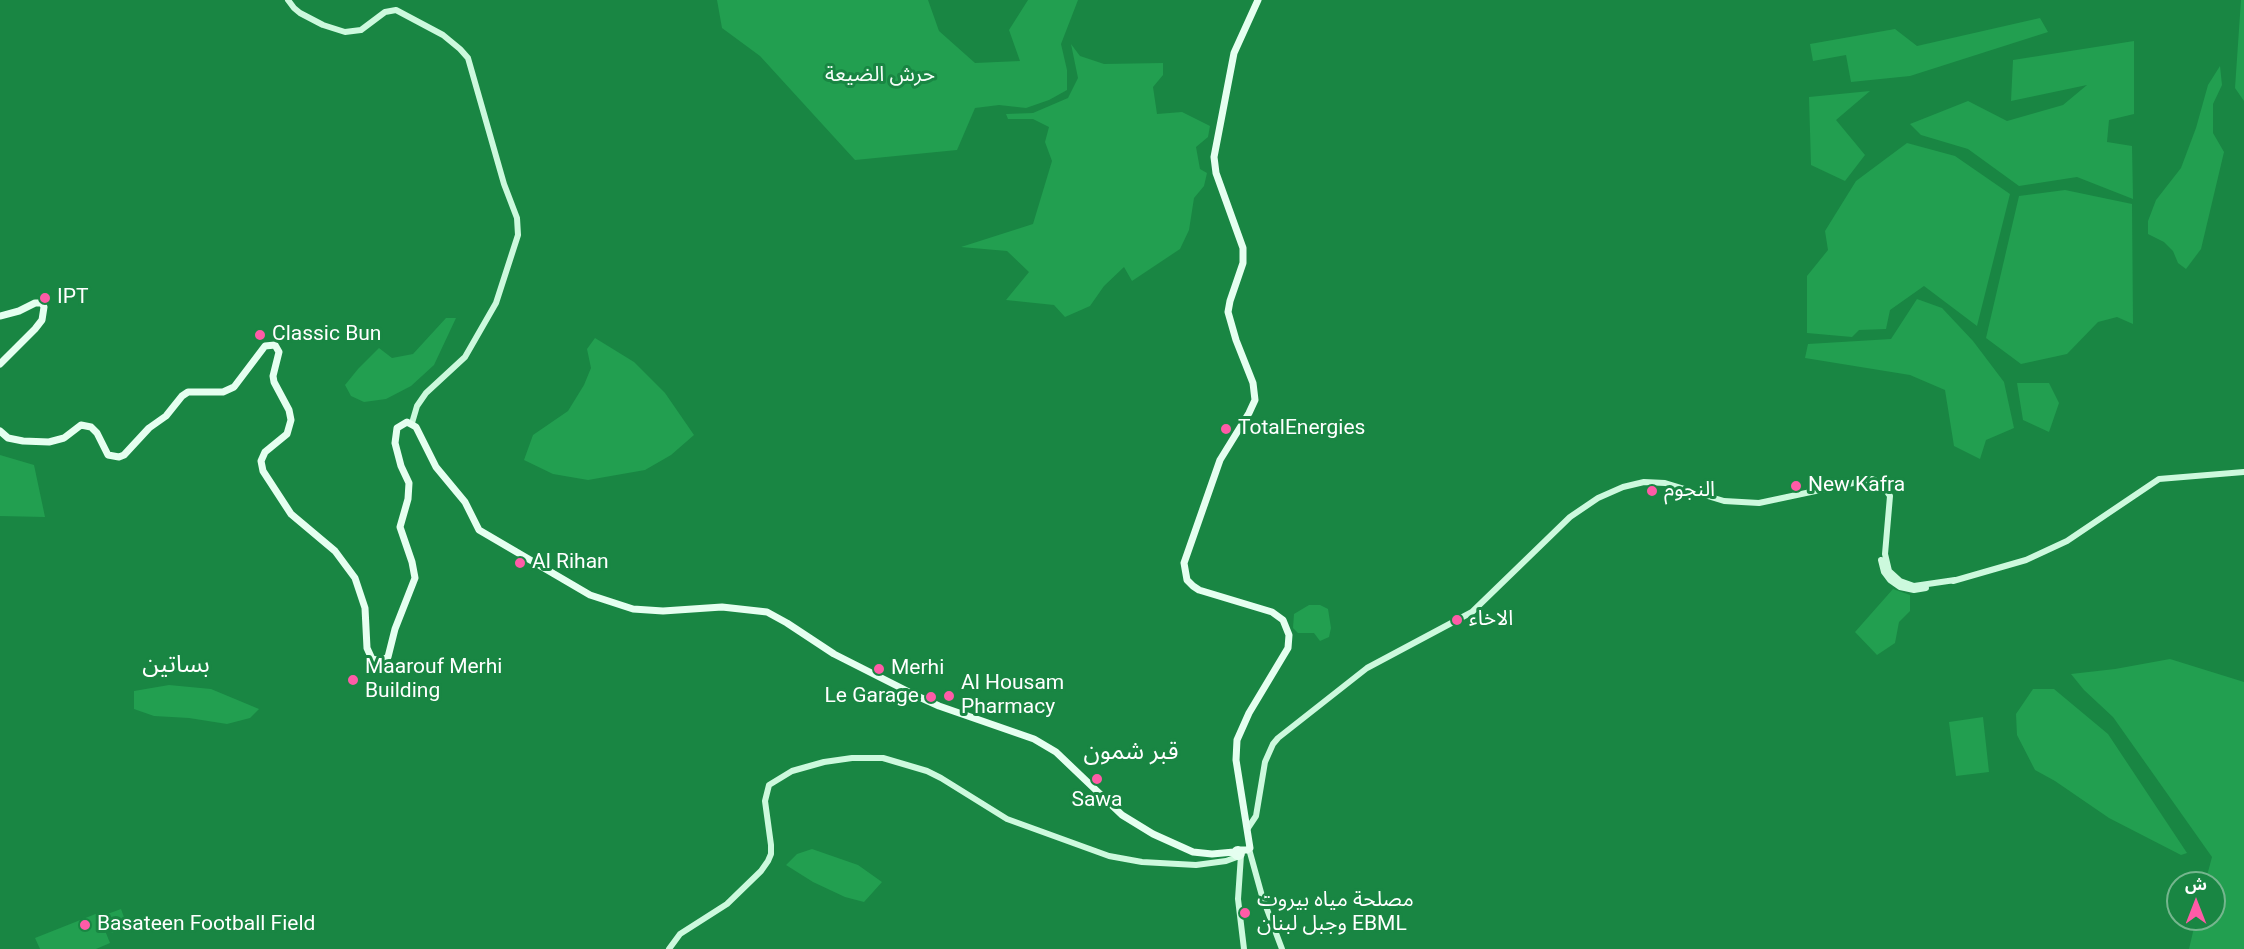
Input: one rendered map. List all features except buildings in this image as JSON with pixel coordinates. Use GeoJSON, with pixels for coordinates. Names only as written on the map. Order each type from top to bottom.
{"type":"FeatureCollection","features":[{"type":"Feature","properties":{"kind":"main road"},"geometry":{"type":"LineString","coordinates":[[0,431],[8,438],[49,442],[58,441],[78,427],[85,426],[94,429],[108,455],[119,457],[124,455],[149,428],[166,416],[182,396],[188,392],[223,392],[234,387],[265,346],[275,345],[279,352],[273,376],[274,382],[289,410],[291,420],[287,434],[265,452],[261,461],[263,471],[291,514],[335,551],[355,578],[365,609],[368,653],[372,659],[381,662],[388,657],[395,629],[415,578],[400,527],[410,490],[395,443],[397,428],[403,423],[412,423],[436,467],[465,502],[479,530],[590,595],[633,609],[663,611],[722,607],[767,612],[834,654],[917,696],[939,706],[1034,738],[1056,752],[1122,815],[1163,840],[1192,852],[1238,853],[1249,849],[1248,828],[1237,766],[1237,740],[1249,713],[1288,648],[1289,635],[1283,620],[1272,612],[1199,590],[1187,580],[1184,563],[1220,460],[1255,400],[1253,383],[1228,312],[1243,263],[1243,248],[1216,173],[1214,157],[1234,52],[1258,0]]}},
{"type":"Feature","properties":{"kind":"main road"},"geometry":{"type":"LineString","coordinates":[[0,316],[15,313],[35,303],[42,303],[44,307],[44,315],[35,329],[0,364]]}},
{"type":"Feature","properties":{"kind":"street"},"geometry":{"type":"LineString","coordinates":[[288,0],[300,13],[345,32],[361,30],[385,12],[396,10],[443,35],[468,58],[519,230],[496,303],[472,346],[465,357],[426,393],[403,423]]}},
{"type":"Feature","properties":{"kind":"street"},"geometry":{"type":"LineString","coordinates":[[412,423],[417,406]]}},
{"type":"Feature","properties":{"kind":"street"},"geometry":{"type":"LineString","coordinates":[[1248,828],[1256,816],[1265,762],[1278,738],[1367,668],[1472,612],[1570,517],[1609,492],[1630,485],[1658,482],[1672,484],[1724,501],[1759,503],[1872,479],[1885,487],[1890,496],[1885,533],[1885,562],[1888,571],[1909,585],[1918,586],[1955,580],[2026,560],[2085,531],[2159,479],[2244,472]]}},
{"type":"Feature","properties":{"kind":"street"},"geometry":{"type":"LineString","coordinates":[[669,949],[680,934],[727,904],[761,871],[768,861],[771,845],[765,801],[769,785],[793,770],[852,758],[883,758],[927,771],[941,777],[1007,819],[1109,856],[1142,862],[1196,865],[1226,861],[1238,853],[1242,859],[1238,878],[1238,899],[1244,949]]}},
{"type":"Feature","properties":{"kind":"street"},"geometry":{"type":"LineString","coordinates":[[1249,849],[1262,896],[1282,949]]}},
{"type":"Feature","properties":{"kind":"green space","name":"حرش الضيعة"},"geometry":{"type":"Polygon","coordinates":[[[717,0],[928,0],[939,31],[975,63],[1020,61],[1009,30],[1028,0],[1078,0],[1061,44],[1067,70],[1067,90],[1049,100],[1026,108],[999,105],[975,108],[957,150],[855,160],[760,56],[722,28],[717,0]]]}},
{"type":"Feature","properties":{"kind":"green space"},"geometry":{"type":"Polygon","coordinates":[[[2241,0],[2244,0],[2244,101],[2235,88],[2241,0]]]}},
{"type":"Feature","properties":{"kind":"green space"},"geometry":{"type":"Polygon","coordinates":[[[2040,18],[2048,32],[1910,76],[1851,82],[1846,55],[1813,61],[1810,44],[1895,29],[1917,46],[2040,18]]]}},
{"type":"Feature","properties":{"kind":"green space"},"geometry":{"type":"Polygon","coordinates":[[[2134,41],[2134,114],[2109,120],[2107,142],[2132,146],[2133,199],[2077,177],[2019,186],[1968,149],[1921,135],[1910,124],[1968,101],[2007,121],[2063,105],[2087,85],[2011,101],[2013,60],[2134,41]]]}},
{"type":"Feature","properties":{"kind":"green space"},"geometry":{"type":"Polygon","coordinates":[[[1071,44],[1080,56],[1104,64],[1163,63],[1163,75],[1153,87],[1157,114],[1182,112],[1210,126],[1208,137],[1196,147],[1200,169],[1207,173],[1204,186],[1194,198],[1189,230],[1180,249],[1132,281],[1124,267],[1104,286],[1090,306],[1065,317],[1054,305],[1006,300],[1029,272],[1007,251],[961,247],[1033,224],[1052,161],[1045,142],[1049,127],[1033,119],[1008,119],[1006,114],[1033,113],[1068,98],[1078,78],[1071,44]]]}},
{"type":"Feature","properties":{"kind":"green space"},"geometry":{"type":"Polygon","coordinates":[[[2220,66],[2222,85],[2213,104],[2213,133],[2224,152],[2201,249],[2186,269],[2178,263],[2173,251],[2164,242],[2148,234],[2148,221],[2156,200],[2181,168],[2196,128],[2208,85],[2220,66]]]}},
{"type":"Feature","properties":{"kind":"green space"},"geometry":{"type":"Polygon","coordinates":[[[1870,91],[1836,120],[1865,155],[1845,181],[1811,165],[1809,97],[1870,91]]]}},
{"type":"Feature","properties":{"kind":"green space"},"geometry":{"type":"Polygon","coordinates":[[[1907,143],[1955,156],[2010,194],[1977,326],[1924,286],[1890,310],[1886,329],[1859,330],[1852,337],[1807,333],[1807,276],[1828,250],[1825,231],[1856,181],[1907,143]]]}},
{"type":"Feature","properties":{"kind":"green space"},"geometry":{"type":"Polygon","coordinates":[[[2065,190],[2132,204],[2133,324],[2117,317],[2098,322],[2067,354],[2021,364],[1986,338],[2019,196],[2065,190]]]}},
{"type":"Feature","properties":{"kind":"green space"},"geometry":{"type":"Polygon","coordinates":[[[1917,299],[1942,308],[1973,341],[2004,382],[2014,428],[1986,440],[1980,459],[1954,446],[1945,390],[1910,375],[1805,358],[1808,344],[1891,339],[1917,299]]]}},
{"type":"Feature","properties":{"kind":"green space"},"geometry":{"type":"Polygon","coordinates":[[[446,318],[456,318],[434,365],[411,386],[386,399],[364,402],[351,396],[345,385],[379,348],[392,358],[413,354],[446,318]]]}},
{"type":"Feature","properties":{"kind":"green space"},"geometry":{"type":"Polygon","coordinates":[[[595,338],[634,362],[665,393],[694,435],[671,455],[645,470],[588,480],[553,474],[524,460],[533,435],[568,411],[584,385],[591,368],[587,349],[595,338]]]}},
{"type":"Feature","properties":{"kind":"green space"},"geometry":{"type":"Polygon","coordinates":[[[2017,383],[2049,383],[2059,403],[2049,432],[2023,420],[2017,383]]]}},
{"type":"Feature","properties":{"kind":"green space"},"geometry":{"type":"Polygon","coordinates":[[[0,455],[34,465],[45,517],[0,516],[0,455]]]}},
{"type":"Feature","properties":{"kind":"green space"},"geometry":{"type":"Polygon","coordinates":[[[1893,589],[1910,595],[1910,611],[1899,622],[1895,643],[1877,655],[1855,632],[1893,589]]]}},
{"type":"Feature","properties":{"kind":"green space"},"geometry":{"type":"Polygon","coordinates":[[[1309,605],[1320,605],[1328,609],[1331,628],[1329,637],[1320,641],[1314,633],[1298,633],[1293,628],[1294,614],[1309,605]]]}},
{"type":"Feature","properties":{"kind":"green space"},"geometry":{"type":"Polygon","coordinates":[[[2170,659],[2244,682],[2244,949],[2189,949],[2193,931],[2226,931],[2226,871],[2208,871],[2212,857],[2113,717],[2084,690],[2071,674],[2170,659]]]}},
{"type":"Feature","properties":{"kind":"green space"},"geometry":{"type":"Polygon","coordinates":[[[169,685],[211,689],[259,709],[250,718],[227,724],[189,718],[154,716],[134,709],[134,691],[169,685]]]}},
{"type":"Feature","properties":{"kind":"green space"},"geometry":{"type":"Polygon","coordinates":[[[2033,689],[2054,689],[2108,734],[2187,853],[2181,855],[2109,818],[2035,770],[2017,735],[2016,714],[2033,689]]]}},
{"type":"Feature","properties":{"kind":"green space"},"geometry":{"type":"Polygon","coordinates":[[[1983,717],[1989,772],[1956,776],[1949,722],[1983,717]]]}},
{"type":"Feature","properties":{"kind":"green space"},"geometry":{"type":"Polygon","coordinates":[[[812,849],[858,865],[882,882],[864,902],[845,897],[813,882],[786,865],[797,854],[812,849]]]}},
{"type":"Feature","properties":{"kind":"green space"},"geometry":{"type":"Polygon","coordinates":[[[121,909],[125,920],[128,919],[131,925],[112,933],[109,927],[120,922],[105,927],[102,916],[121,909]]]}},
{"type":"Feature","properties":{"kind":"green space","name":"Basateen Football Field"},"geometry":{"type":"Polygon","coordinates":[[[98,913],[110,943],[96,949],[40,949],[35,938],[98,913]]]}},
{"type":"Feature","properties":{"kind":"place","name":"IPT"},"geometry":{"type":"Point","coordinates":[45,298]}},
{"type":"Feature","properties":{"kind":"place","name":"Classic Bun"},"geometry":{"type":"Point","coordinates":[260,335]}},
{"type":"Feature","properties":{"kind":"place","name":"TotalEnergies"},"geometry":{"type":"Point","coordinates":[1226,429]}},
{"type":"Feature","properties":{"kind":"place","name":"New Kafra"},"geometry":{"type":"Point","coordinates":[1796,486]}},
{"type":"Feature","properties":{"kind":"place","name":"النجوم"},"geometry":{"type":"Point","coordinates":[1652,491]}},
{"type":"Feature","properties":{"kind":"place","name":"Al Rihan"},"geometry":{"type":"Point","coordinates":[520,563]}},
{"type":"Feature","properties":{"kind":"place","name":"الاخاء"},"geometry":{"type":"Point","coordinates":[1457,620]}},
{"type":"Feature","properties":{"kind":"place","name":"Merhi"},"geometry":{"type":"Point","coordinates":[879,669]}},
{"type":"Feature","properties":{"kind":"place","name":"Maarouf Merhi Building"},"geometry":{"type":"Point","coordinates":[353,680]}},
{"type":"Feature","properties":{"kind":"place","name":"Al Housam Pharmacy"},"geometry":{"type":"Point","coordinates":[949,696]}},
{"type":"Feature","properties":{"kind":"place","name":"Le Garage"},"geometry":{"type":"Point","coordinates":[931,697]}},
{"type":"Feature","properties":{"kind":"place","name":"Sawa"},"geometry":{"type":"Point","coordinates":[1097,779]}},
{"type":"Feature","properties":{"kind":"place","name":"مصلحة مياه بيروت وجبل لبنان EBML"},"geometry":{"type":"Point","coordinates":[1245,913]}},
{"type":"Feature","properties":{"kind":"place","name":"Basateen Football Field"},"geometry":{"type":"Point","coordinates":[85,925]}},
{"type":"Feature","properties":{"kind":"district","name":"بساتين"},"geometry":{"type":"Point","coordinates":[176,666]}},
{"type":"Feature","properties":{"kind":"district","name":"قبر شمون"},"geometry":{"type":"Point","coordinates":[1131,753]}}]}
